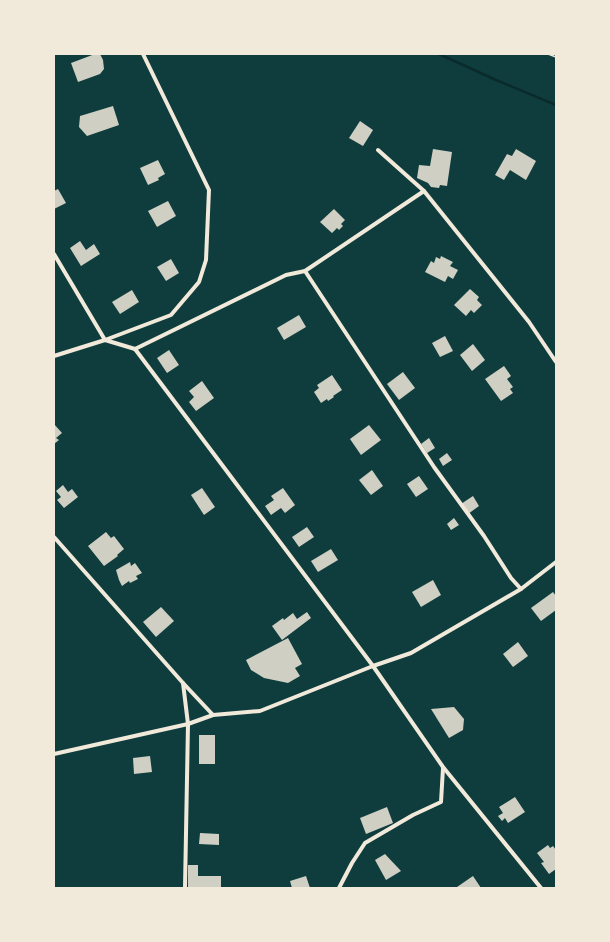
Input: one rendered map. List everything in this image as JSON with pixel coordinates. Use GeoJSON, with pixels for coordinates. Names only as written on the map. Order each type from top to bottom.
{"type":"FeatureCollection","features":[{"type":"Feature","properties":{"kind":"street"},"geometry":{"type":"LineString","coordinates":[[54,356],[105,340],[171,315],[199,282],[206,260],[209,190],[143,54]]}},
{"type":"Feature","properties":{"kind":"street"},"geometry":{"type":"LineString","coordinates":[[378,150],[424,190],[529,322],[556,362]]}},
{"type":"Feature","properties":{"kind":"street"},"geometry":{"type":"LineString","coordinates":[[135,349],[286,275],[305,271],[424,190]]}},
{"type":"Feature","properties":{"kind":"street"},"geometry":{"type":"LineString","coordinates":[[54,254],[105,340],[135,349],[373,666],[443,767],[541,888]]}},
{"type":"Feature","properties":{"kind":"street"},"geometry":{"type":"LineString","coordinates":[[305,271],[434,467],[484,536],[511,578],[521,589]]}},
{"type":"Feature","properties":{"kind":"street"},"geometry":{"type":"LineString","coordinates":[[54,537],[213,715]]}},
{"type":"Feature","properties":{"kind":"street"},"geometry":{"type":"LineString","coordinates":[[54,754],[188,724],[213,715],[260,711],[373,666],[411,653],[521,589],[556,562]]}},
{"type":"Feature","properties":{"kind":"street"},"geometry":{"type":"LineString","coordinates":[[183,683],[188,724],[185,888]]}},
{"type":"Feature","properties":{"kind":"street"},"geometry":{"type":"LineString","coordinates":[[339,888],[352,863],[365,843],[413,815],[441,802],[443,767]]}},
{"type":"Feature","properties":{"kind":"path"},"geometry":{"type":"LineString","coordinates":[[548,54],[556,57]]}},
{"type":"Feature","properties":{"kind":"building"},"geometry":{"type":"Polygon","coordinates":[[[95,54],[100,54],[103,60],[104,69],[100,74],[78,82],[71,63],[95,54]]]}},
{"type":"Feature","properties":{"kind":"building"},"geometry":{"type":"Polygon","coordinates":[[[113,106],[119,125],[87,136],[79,127],[80,116],[113,106]]]}},
{"type":"Feature","properties":{"kind":"building"},"geometry":{"type":"Polygon","coordinates":[[[360,121],[373,130],[363,146],[349,138],[360,121]]]}},
{"type":"Feature","properties":{"kind":"building"},"geometry":{"type":"Polygon","coordinates":[[[433,149],[452,152],[447,186],[440,185],[439,188],[431,187],[428,183],[417,178],[419,165],[430,166],[433,149]]]}},
{"type":"Feature","properties":{"kind":"building"},"geometry":{"type":"Polygon","coordinates":[[[516,149],[536,161],[526,180],[510,170],[504,180],[495,175],[507,154],[512,156],[516,149]]]}},
{"type":"Feature","properties":{"kind":"building"},"geometry":{"type":"Polygon","coordinates":[[[158,160],[165,174],[158,178],[159,180],[148,185],[140,168],[158,160]]]}},
{"type":"Feature","properties":{"kind":"building"},"geometry":{"type":"Polygon","coordinates":[[[58,189],[66,203],[54,209],[54,191],[58,189]]]}},
{"type":"Feature","properties":{"kind":"building"},"geometry":{"type":"Polygon","coordinates":[[[168,201],[176,216],[157,227],[148,211],[168,201]]]}},
{"type":"Feature","properties":{"kind":"building"},"geometry":{"type":"Polygon","coordinates":[[[334,209],[345,220],[341,224],[343,226],[339,230],[337,228],[332,233],[320,222],[334,209]]]}},
{"type":"Feature","properties":{"kind":"building"},"geometry":{"type":"Polygon","coordinates":[[[80,241],[86,250],[94,244],[100,254],[81,266],[70,248],[80,241]]]}},
{"type":"Feature","properties":{"kind":"building"},"geometry":{"type":"Polygon","coordinates":[[[441,256],[453,262],[450,266],[458,270],[453,279],[448,276],[445,282],[425,272],[431,261],[434,263],[436,257],[440,259],[441,256]]]}},
{"type":"Feature","properties":{"kind":"building"},"geometry":{"type":"Polygon","coordinates":[[[171,259],[179,273],[166,281],[157,267],[171,259]]]}},
{"type":"Feature","properties":{"kind":"building"},"geometry":{"type":"Polygon","coordinates":[[[470,289],[479,297],[477,300],[482,305],[474,313],[471,310],[466,316],[454,305],[470,289]]]}},
{"type":"Feature","properties":{"kind":"building"},"geometry":{"type":"Polygon","coordinates":[[[132,290],[139,302],[120,314],[112,302],[132,290]]]}},
{"type":"Feature","properties":{"kind":"building"},"geometry":{"type":"Polygon","coordinates":[[[299,315],[306,327],[284,340],[277,328],[299,315]]]}},
{"type":"Feature","properties":{"kind":"building"},"geometry":{"type":"Polygon","coordinates":[[[445,336],[453,351],[440,357],[432,343],[445,336]]]}},
{"type":"Feature","properties":{"kind":"building"},"geometry":{"type":"Polygon","coordinates":[[[473,344],[485,360],[472,371],[460,355],[473,344]]]}},
{"type":"Feature","properties":{"kind":"building"},"geometry":{"type":"Polygon","coordinates":[[[169,350],[179,365],[167,373],[157,358],[169,350]]]}},
{"type":"Feature","properties":{"kind":"building"},"geometry":{"type":"Polygon","coordinates":[[[504,366],[511,376],[507,379],[513,387],[510,389],[513,393],[501,401],[485,379],[504,366]]]}},
{"type":"Feature","properties":{"kind":"building"},"geometry":{"type":"Polygon","coordinates":[[[403,372],[415,388],[399,400],[387,384],[403,372]]]}},
{"type":"Feature","properties":{"kind":"building"},"geometry":{"type":"Polygon","coordinates":[[[332,375],[342,390],[328,401],[327,399],[321,403],[314,392],[319,388],[317,385],[332,375]]]}},
{"type":"Feature","properties":{"kind":"building"},"geometry":{"type":"Polygon","coordinates":[[[202,381],[214,398],[196,411],[189,402],[194,397],[189,391],[202,381]]]}},
{"type":"Feature","properties":{"kind":"building"},"geometry":{"type":"Polygon","coordinates":[[[54,424],[62,433],[56,438],[59,440],[54,444],[54,424]]]}},
{"type":"Feature","properties":{"kind":"building"},"geometry":{"type":"Polygon","coordinates":[[[369,425],[381,440],[361,455],[350,439],[369,425]]]}},
{"type":"Feature","properties":{"kind":"building"},"geometry":{"type":"Polygon","coordinates":[[[429,438],[435,448],[427,453],[421,444],[429,438]]]}},
{"type":"Feature","properties":{"kind":"building"},"geometry":{"type":"Polygon","coordinates":[[[447,453],[452,460],[443,466],[439,459],[447,453]]]}},
{"type":"Feature","properties":{"kind":"building"},"geometry":{"type":"Polygon","coordinates":[[[372,470],[383,486],[371,495],[359,480],[372,470]]]}},
{"type":"Feature","properties":{"kind":"building"},"geometry":{"type":"Polygon","coordinates":[[[419,476],[428,489],[416,497],[407,484],[419,476]]]}},
{"type":"Feature","properties":{"kind":"building"},"geometry":{"type":"Polygon","coordinates":[[[63,485],[68,492],[72,489],[78,497],[64,508],[57,500],[61,497],[56,491],[63,485]]]}},
{"type":"Feature","properties":{"kind":"building"},"geometry":{"type":"Polygon","coordinates":[[[202,488],[215,507],[204,515],[191,495],[202,488]]]}},
{"type":"Feature","properties":{"kind":"building"},"geometry":{"type":"Polygon","coordinates":[[[283,488],[295,505],[285,513],[281,508],[271,515],[265,506],[274,500],[271,496],[283,488]]]}},
{"type":"Feature","properties":{"kind":"building"},"geometry":{"type":"Polygon","coordinates":[[[473,496],[479,506],[468,514],[461,504],[473,496]]]}},
{"type":"Feature","properties":{"kind":"building"},"geometry":{"type":"Polygon","coordinates":[[[454,518],[459,525],[451,530],[447,524],[454,518]]]}},
{"type":"Feature","properties":{"kind":"building"},"geometry":{"type":"Polygon","coordinates":[[[307,527],[314,537],[299,547],[292,537],[307,527]]]}},
{"type":"Feature","properties":{"kind":"building"},"geometry":{"type":"Polygon","coordinates":[[[106,532],[111,538],[114,536],[124,549],[117,555],[118,556],[104,566],[88,546],[106,532]]]}},
{"type":"Feature","properties":{"kind":"building"},"geometry":{"type":"Polygon","coordinates":[[[331,549],[338,560],[318,572],[311,561],[331,549]]]}},
{"type":"Feature","properties":{"kind":"building"},"geometry":{"type":"Polygon","coordinates":[[[130,562],[131,566],[135,563],[142,573],[136,576],[138,579],[130,583],[129,581],[122,586],[116,570],[130,562]]]}},
{"type":"Feature","properties":{"kind":"building"},"geometry":{"type":"Polygon","coordinates":[[[433,580],[441,595],[421,607],[412,592],[433,580]]]}},
{"type":"Feature","properties":{"kind":"building"},"geometry":{"type":"Polygon","coordinates":[[[553,592],[556,596],[556,610],[541,621],[531,608],[553,592]]]}},
{"type":"Feature","properties":{"kind":"building"},"geometry":{"type":"Polygon","coordinates":[[[161,607],[174,621],[156,637],[143,622],[161,607]]]}},
{"type":"Feature","properties":{"kind":"building"},"geometry":{"type":"Polygon","coordinates":[[[307,612],[311,618],[282,640],[272,626],[283,618],[284,620],[293,613],[297,619],[307,612]]]}},
{"type":"Feature","properties":{"kind":"building"},"geometry":{"type":"Polygon","coordinates":[[[288,638],[302,664],[295,668],[300,676],[288,683],[264,678],[251,670],[246,660],[288,638]]]}},
{"type":"Feature","properties":{"kind":"building"},"geometry":{"type":"Polygon","coordinates":[[[518,642],[528,656],[513,667],[503,654],[518,642]]]}},
{"type":"Feature","properties":{"kind":"building"},"geometry":{"type":"Polygon","coordinates":[[[454,707],[464,719],[463,730],[449,738],[431,709],[454,707]]]}},
{"type":"Feature","properties":{"kind":"building"},"geometry":{"type":"Polygon","coordinates":[[[199,735],[215,735],[215,764],[199,764],[199,735]]]}},
{"type":"Feature","properties":{"kind":"building"},"geometry":{"type":"Polygon","coordinates":[[[150,756],[152,772],[134,774],[133,758],[150,756]]]}},
{"type":"Feature","properties":{"kind":"building"},"geometry":{"type":"Polygon","coordinates":[[[515,797],[525,812],[508,823],[505,818],[502,821],[498,816],[503,813],[499,807],[515,797]]]}},
{"type":"Feature","properties":{"kind":"building"},"geometry":{"type":"Polygon","coordinates":[[[387,807],[393,823],[366,834],[360,818],[387,807]]]}},
{"type":"Feature","properties":{"kind":"building"},"geometry":{"type":"Polygon","coordinates":[[[200,833],[219,834],[219,845],[199,844],[200,833]]]}},
{"type":"Feature","properties":{"kind":"building"},"geometry":{"type":"Polygon","coordinates":[[[548,845],[550,848],[553,846],[556,850],[556,869],[549,874],[541,863],[544,862],[537,853],[548,845]]]}},
{"type":"Feature","properties":{"kind":"building"},"geometry":{"type":"Polygon","coordinates":[[[385,854],[401,871],[386,880],[375,860],[385,854]]]}},
{"type":"Feature","properties":{"kind":"building"},"geometry":{"type":"Polygon","coordinates":[[[188,865],[198,865],[198,876],[221,876],[221,888],[188,888],[188,865]]]}},
{"type":"Feature","properties":{"kind":"building"},"geometry":{"type":"Polygon","coordinates":[[[306,876],[310,888],[292,888],[290,881],[306,876]]]}},
{"type":"Feature","properties":{"kind":"building"},"geometry":{"type":"Polygon","coordinates":[[[473,876],[481,888],[457,888],[457,887],[473,876]]]}},
{"type":"Feature","properties":{"kind":"waterway"},"geometry":{"type":"LineString","coordinates":[[439,54],[556,105]]}}]}
